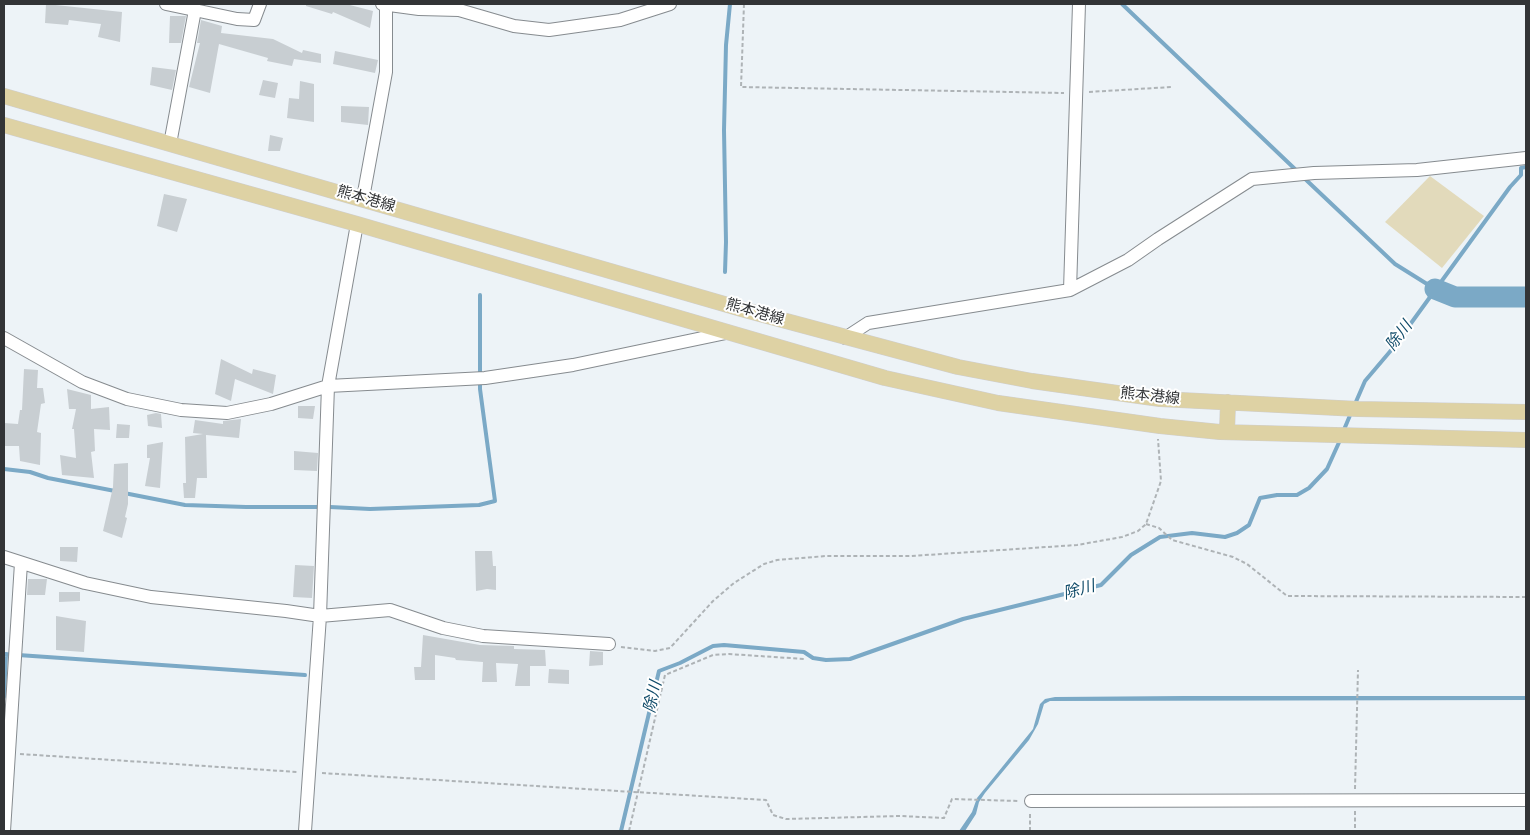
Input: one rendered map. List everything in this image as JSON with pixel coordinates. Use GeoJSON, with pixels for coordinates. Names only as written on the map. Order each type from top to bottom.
{"type":"FeatureCollection","features":[{"type":"Feature","properties":{"kind":"main road","name":"熊本港線"},"geometry":{"type":"LineString","coordinates":[[4,96],[364,198],[845,338],[958,367],[1032,381],[1160,399],[1358,408],[1526,412]]}},
{"type":"Feature","properties":{"kind":"main road","name":"熊本港線"},"geometry":{"type":"LineString","coordinates":[[4,124],[357,224],[885,378],[998,403],[1160,426],[1227,432],[1526,440]]}},
{"type":"Feature","properties":{"kind":"main road"},"geometry":{"type":"LineString","coordinates":[[1227,432],[1228,402]]}},
{"type":"Feature","properties":{"kind":"street"},"geometry":{"type":"LineString","coordinates":[[166,4],[237,19],[254,20],[260,4]]}},
{"type":"Feature","properties":{"kind":"street"},"geometry":{"type":"LineString","coordinates":[[364,198],[386,72],[384,5],[459,10],[514,26],[549,30],[620,20],[670,4]]}},
{"type":"Feature","properties":{"kind":"street"},"geometry":{"type":"LineString","coordinates":[[1070,290],[1079,4]]}},
{"type":"Feature","properties":{"kind":"street"},"geometry":{"type":"LineString","coordinates":[[170,144],[195,10]]}},
{"type":"Feature","properties":{"kind":"street"},"geometry":{"type":"LineString","coordinates":[[845,338],[868,323],[1070,290],[1128,260],[1252,179],[1314,173],[1416,170],[1526,158]]}},
{"type":"Feature","properties":{"kind":"street"},"geometry":{"type":"LineString","coordinates":[[305,831],[320,616],[328,386],[357,224]]}},
{"type":"Feature","properties":{"kind":"street"},"geometry":{"type":"LineString","coordinates":[[4,338],[82,382],[127,399],[182,410],[227,413],[271,404],[328,386],[485,378],[573,366],[726,333]]}},
{"type":"Feature","properties":{"kind":"street"},"geometry":{"type":"LineString","coordinates":[[4,557],[85,583],[151,597],[286,610],[320,616],[390,610],[443,628],[483,636],[609,644]]}},
{"type":"Feature","properties":{"kind":"street"},"geometry":{"type":"LineString","coordinates":[[4,831],[21,563]]}},
{"type":"Feature","properties":{"kind":"street"},"geometry":{"type":"LineString","coordinates":[[1031,801],[1526,800]]}},
{"type":"Feature","properties":{"kind":"path"},"geometry":{"type":"LineString","coordinates":[[744,4],[740,87],[1075,93],[1171,87]]}},
{"type":"Feature","properties":{"kind":"path"},"geometry":{"type":"LineString","coordinates":[[609,644],[632,650],[655,651],[670,648],[713,601],[734,583],[764,564],[777,560],[826,556],[911,556],[1077,546],[1122,537],[1146,524],[1161,481],[1158,443],[1160,426]]}},
{"type":"Feature","properties":{"kind":"path"},"geometry":{"type":"LineString","coordinates":[[1146,524],[1159,528],[1172,540],[1233,557],[1247,564],[1287,596],[1526,597]]}},
{"type":"Feature","properties":{"kind":"path"},"geometry":{"type":"LineString","coordinates":[[629,831],[665,675],[713,655],[729,654],[804,659]]}},
{"type":"Feature","properties":{"kind":"path"},"geometry":{"type":"LineString","coordinates":[[1355,831],[1354,800],[1358,670]]}},
{"type":"Feature","properties":{"kind":"path"},"geometry":{"type":"LineString","coordinates":[[8,753],[766,800],[773,815],[786,819],[900,816],[944,818],[952,799],[1031,801],[1030,831]]}},
{"type":"Feature","properties":{"kind":"shaded area"},"geometry":{"type":"Polygon","coordinates":[[[1430,176],[1484,216],[1442,268],[1385,222],[1430,176]]]}},
{"type":"Feature","properties":{"kind":"water"},"geometry":{"type":"Polygon","coordinates":[[[1526,696],[1526,700],[1050,701],[1044,704],[1038,724],[1029,740],[985,793],[979,802],[976,814],[965,831],[959,831],[972,812],[977,798],[1033,729],[1040,704],[1045,699],[1055,697],[1526,696]]]}},
{"type":"Feature","properties":{"kind":"building"},"geometry":{"type":"Polygon","coordinates":[[[46,4],[122,12],[120,42],[98,37],[101,24],[69,20],[68,25],[45,23],[46,4]]]}},
{"type":"Feature","properties":{"kind":"building"},"geometry":{"type":"Polygon","coordinates":[[[306,4],[346,4],[373,11],[370,28],[333,12],[332,14],[306,6],[306,4]]]}},
{"type":"Feature","properties":{"kind":"building"},"geometry":{"type":"Polygon","coordinates":[[[170,16],[186,16],[181,43],[169,43],[170,16]]]}},
{"type":"Feature","properties":{"kind":"building"},"geometry":{"type":"Polygon","coordinates":[[[201,20],[222,26],[221,33],[273,39],[302,53],[303,50],[321,54],[321,63],[294,59],[292,66],[267,61],[268,58],[219,44],[210,93],[189,87],[200,43],[197,43],[201,20]]]}},
{"type":"Feature","properties":{"kind":"building"},"geometry":{"type":"Polygon","coordinates":[[[335,51],[378,60],[375,73],[333,64],[335,51]]]}},
{"type":"Feature","properties":{"kind":"building"},"geometry":{"type":"Polygon","coordinates":[[[152,67],[176,70],[172,90],[150,85],[152,67]]]}},
{"type":"Feature","properties":{"kind":"building"},"geometry":{"type":"Polygon","coordinates":[[[263,80],[278,83],[275,98],[259,95],[263,80]]]}},
{"type":"Feature","properties":{"kind":"building"},"geometry":{"type":"Polygon","coordinates":[[[300,81],[314,84],[314,122],[287,118],[289,98],[299,99],[300,81]]]}},
{"type":"Feature","properties":{"kind":"building"},"geometry":{"type":"Polygon","coordinates":[[[341,106],[369,107],[368,125],[341,122],[341,106]]]}},
{"type":"Feature","properties":{"kind":"building"},"geometry":{"type":"Polygon","coordinates":[[[270,135],[283,138],[280,151],[268,151],[270,135]]]}},
{"type":"Feature","properties":{"kind":"building"},"geometry":{"type":"Polygon","coordinates":[[[164,194],[187,199],[177,232],[157,226],[164,194]]]}},
{"type":"Feature","properties":{"kind":"building"},"geometry":{"type":"Polygon","coordinates":[[[221,359],[252,374],[253,369],[276,375],[273,394],[235,379],[231,401],[215,394],[221,359]]]}},
{"type":"Feature","properties":{"kind":"building"},"geometry":{"type":"Polygon","coordinates":[[[24,369],[38,370],[37,388],[43,388],[45,403],[41,404],[37,432],[41,433],[40,465],[20,461],[19,446],[4,446],[4,423],[18,424],[20,410],[22,410],[24,369]]]}},
{"type":"Feature","properties":{"kind":"building"},"geometry":{"type":"Polygon","coordinates":[[[67,389],[91,395],[91,409],[109,407],[110,430],[94,429],[95,451],[91,452],[94,478],[62,475],[60,455],[76,458],[74,429],[72,429],[76,409],[69,409],[67,389]]]}},
{"type":"Feature","properties":{"kind":"building"},"geometry":{"type":"Polygon","coordinates":[[[298,406],[315,406],[313,419],[298,418],[298,406]]]}},
{"type":"Feature","properties":{"kind":"building"},"geometry":{"type":"Polygon","coordinates":[[[161,414],[162,428],[148,426],[147,415],[161,414]]]}},
{"type":"Feature","properties":{"kind":"building"},"geometry":{"type":"Polygon","coordinates":[[[241,419],[239,438],[206,435],[207,478],[197,478],[195,498],[184,498],[183,483],[186,483],[185,437],[203,434],[193,433],[195,420],[223,424],[223,421],[241,419]]]}},
{"type":"Feature","properties":{"kind":"building"},"geometry":{"type":"Polygon","coordinates":[[[117,424],[130,425],[129,438],[116,438],[117,424]]]}},
{"type":"Feature","properties":{"kind":"building"},"geometry":{"type":"Polygon","coordinates":[[[163,442],[160,488],[145,486],[150,458],[147,458],[147,445],[163,442]]]}},
{"type":"Feature","properties":{"kind":"building"},"geometry":{"type":"Polygon","coordinates":[[[294,451],[318,453],[317,471],[294,470],[294,451]]]}},
{"type":"Feature","properties":{"kind":"building"},"geometry":{"type":"Polygon","coordinates":[[[128,463],[128,504],[125,517],[127,518],[122,538],[103,531],[113,487],[114,464],[128,463]]]}},
{"type":"Feature","properties":{"kind":"building"},"geometry":{"type":"Polygon","coordinates":[[[60,547],[78,547],[77,562],[60,561],[60,547]]]}},
{"type":"Feature","properties":{"kind":"building"},"geometry":{"type":"Polygon","coordinates":[[[475,551],[492,551],[493,566],[496,566],[496,590],[476,591],[475,551]]]}},
{"type":"Feature","properties":{"kind":"building"},"geometry":{"type":"Polygon","coordinates":[[[295,565],[314,566],[312,598],[293,597],[295,565]]]}},
{"type":"Feature","properties":{"kind":"building"},"geometry":{"type":"Polygon","coordinates":[[[28,579],[47,579],[45,595],[27,595],[28,579]]]}},
{"type":"Feature","properties":{"kind":"building"},"geometry":{"type":"Polygon","coordinates":[[[59,592],[80,592],[80,601],[59,602],[59,592]]]}},
{"type":"Feature","properties":{"kind":"building"},"geometry":{"type":"Polygon","coordinates":[[[56,616],[86,621],[84,652],[56,650],[56,616]]]}},
{"type":"Feature","properties":{"kind":"building"},"geometry":{"type":"Polygon","coordinates":[[[423,635],[480,645],[514,646],[514,649],[545,650],[546,666],[530,666],[530,686],[515,686],[518,664],[496,663],[497,682],[482,682],[483,662],[456,660],[455,658],[435,655],[435,680],[415,680],[414,667],[421,667],[423,635]]]}},
{"type":"Feature","properties":{"kind":"building"},"geometry":{"type":"Polygon","coordinates":[[[590,651],[603,652],[603,665],[589,666],[590,651]]]}},
{"type":"Feature","properties":{"kind":"building"},"geometry":{"type":"Polygon","coordinates":[[[549,669],[569,670],[569,684],[548,683],[549,669]]]}},
{"type":"Feature","properties":{"kind":"waterway"},"geometry":{"type":"LineString","coordinates":[[725,272],[724,130],[726,45],[730,4]]}},
{"type":"Feature","properties":{"kind":"waterway"},"geometry":{"type":"LineString","coordinates":[[1122,4],[1297,171]]}},
{"type":"Feature","properties":{"kind":"waterway"},"geometry":{"type":"LineString","coordinates":[[1355,404],[1365,381],[1393,348],[1510,187],[1521,175],[1521,168],[1526,167]]}},
{"type":"Feature","properties":{"kind":"waterway"},"geometry":{"type":"LineString","coordinates":[[1302,176],[1395,264],[1435,289]]}},
{"type":"Feature","properties":{"kind":"waterway","name":"除川"},"geometry":{"type":"LineString","coordinates":[[1435,289],[1455,297],[1526,297]]}},
{"type":"Feature","properties":{"kind":"waterway"},"geometry":{"type":"LineString","coordinates":[[124,493],[185,505],[246,507],[370,509],[479,505],[495,501],[480,389],[480,295]]}},
{"type":"Feature","properties":{"kind":"waterway","name":"除川"},"geometry":{"type":"LineString","coordinates":[[1343,432],[1351,413]]}},
{"type":"Feature","properties":{"kind":"waterway","name":"除川"},"geometry":{"type":"LineString","coordinates":[[621,831],[659,671],[680,663],[713,646],[724,645],[804,652],[813,658],[826,660],[850,659],[963,619],[1101,585],[1131,555],[1160,537],[1192,533],[1225,537],[1237,533],[1249,525],[1260,498],[1277,495],[1297,495],[1309,488],[1327,469],[1341,438]]}},
{"type":"Feature","properties":{"kind":"waterway"},"geometry":{"type":"LineString","coordinates":[[4,469],[30,472],[48,478],[115,491]]}},
{"type":"Feature","properties":{"kind":"waterway"},"geometry":{"type":"LineString","coordinates":[[4,654],[305,675]]}},
{"type":"Feature","properties":{"kind":"waterway"},"geometry":{"type":"LineString","coordinates":[[4,697],[6,654]]}}]}
